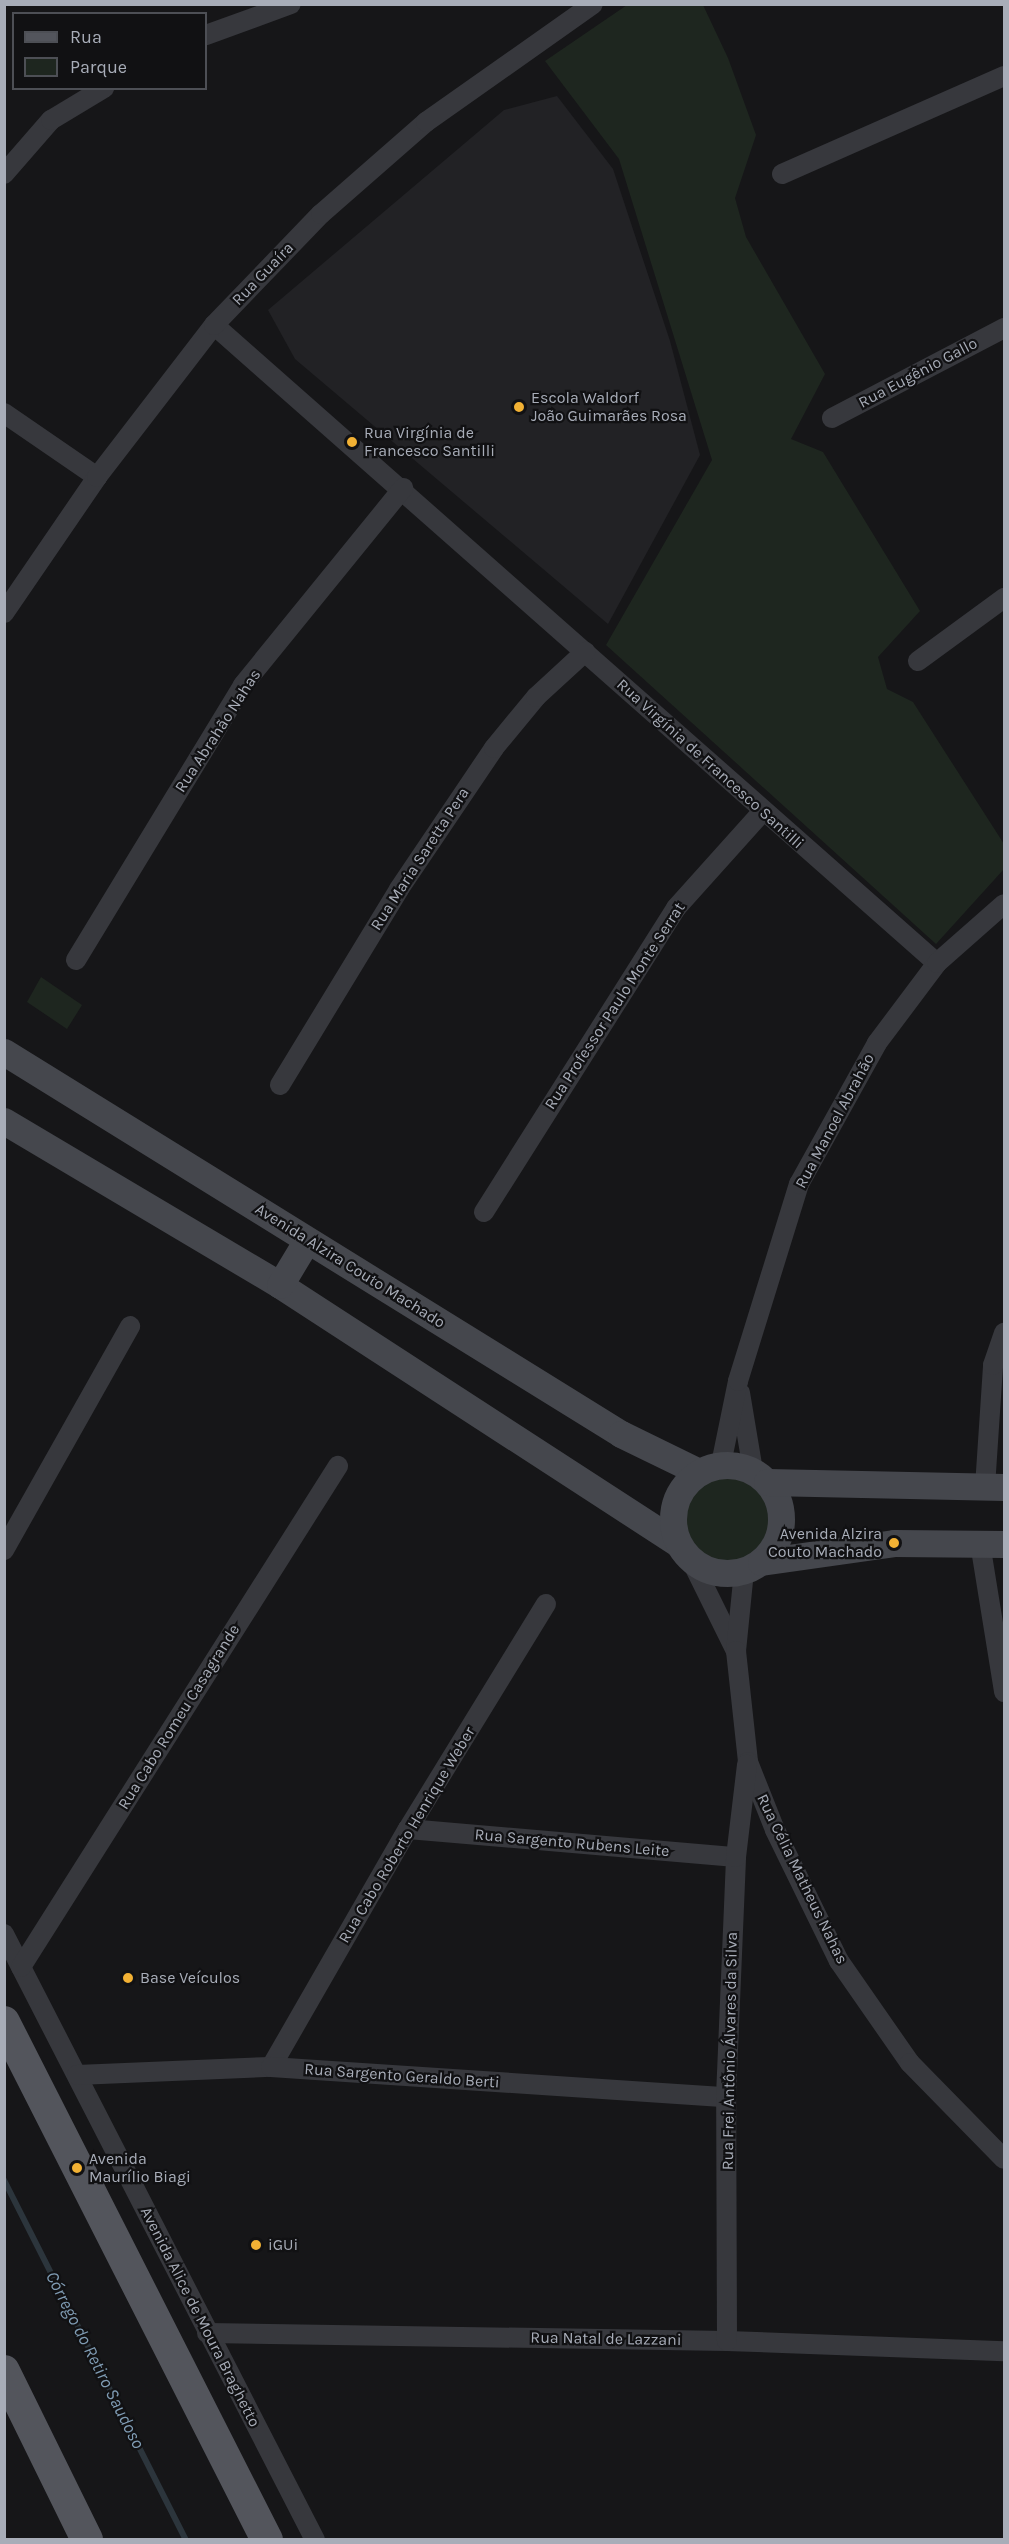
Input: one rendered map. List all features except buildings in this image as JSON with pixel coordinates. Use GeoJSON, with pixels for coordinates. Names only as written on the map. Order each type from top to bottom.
{"type":"FeatureCollection","features":[{"type":"Feature","properties":{"kind":"main road"},"geometry":{"type":"LineString","coordinates":[[4,2022],[267,2540]]}},
{"type":"Feature","properties":{"kind":"main road"},"geometry":{"type":"LineString","coordinates":[[4,2371],[87,2540]]}},
{"type":"Feature","properties":{"kind":"street"},"geometry":{"type":"LineString","coordinates":[[207,35],[291,4]]}},
{"type":"Feature","properties":{"kind":"street","name":"Rua Guaíra"},"geometry":{"type":"LineString","coordinates":[[4,613],[97,477],[214,325],[321,214],[426,122],[593,4]]}},
{"type":"Feature","properties":{"kind":"street"},"geometry":{"type":"LineString","coordinates":[[782,174],[1005,76]]}},
{"type":"Feature","properties":{"kind":"street"},"geometry":{"type":"LineString","coordinates":[[4,174],[51,120],[101,90]]}},
{"type":"Feature","properties":{"kind":"street","name":"Rua Virgínia de Francesco Santilli"},"geometry":{"type":"LineString","coordinates":[[214,325],[403,488],[762,812],[937,963]]}},
{"type":"Feature","properties":{"kind":"street","name":"Rua Eugênio Gallo"},"geometry":{"type":"LineString","coordinates":[[832,418],[1005,328]]}},
{"type":"Feature","properties":{"kind":"street"},"geometry":{"type":"LineString","coordinates":[[4,413],[97,477]]}},
{"type":"Feature","properties":{"kind":"street","name":"Rua Abrahão Nahas"},"geometry":{"type":"LineString","coordinates":[[76,960],[243,685],[403,488]]}},
{"type":"Feature","properties":{"kind":"street"},"geometry":{"type":"LineString","coordinates":[[918,661],[1005,598]]}},
{"type":"Feature","properties":{"kind":"street","name":"Rua Maria Saretta Pera"},"geometry":{"type":"LineString","coordinates":[[280,1085],[399,889],[494,748],[536,696],[585,652]]}},
{"type":"Feature","properties":{"kind":"street","name":"Rua Professor Paulo Monte Serrat"},"geometry":{"type":"LineString","coordinates":[[484,1212],[676,908],[762,812]]}},
{"type":"Feature","properties":{"kind":"street","name":"Rua Manoel Abrahão"},"geometry":{"type":"LineString","coordinates":[[710,1468],[799,1184],[877,1043],[937,963],[1005,904]]}},
{"type":"Feature","properties":{"kind":"street","name":"Avenida Alzira Couto Machado"},"geometry":{"type":"LineString","coordinates":[[4,1052],[621,1434],[710,1468]]}},
{"type":"Feature","properties":{"kind":"street"},"geometry":{"type":"LineString","coordinates":[[4,1121],[280,1284],[715,1572],[894,1543],[992,1544],[1005,1692]]}},
{"type":"Feature","properties":{"kind":"street"},"geometry":{"type":"LineString","coordinates":[[280,1284],[307,1240]]}},
{"type":"Feature","properties":{"kind":"street"},"geometry":{"type":"LineString","coordinates":[[4,1550],[130,1326]]}},
{"type":"Feature","properties":{"kind":"street"},"geometry":{"type":"LineString","coordinates":[[684,1550],[673,1527],[678,1495],[710,1468],[760,1476],[995,1487],[993,1365],[1005,1333]]}},
{"type":"Feature","properties":{"kind":"street","name":"Rua Manoel Abrahão"},"geometry":{"type":"LineString","coordinates":[[738,1381],[760,1476]]}},
{"type":"Feature","properties":{"kind":"street","name":"Rua Cabo Romeu Casagrande"},"geometry":{"type":"LineString","coordinates":[[21,1967],[338,1466]]}},
{"type":"Feature","properties":{"kind":"street"},"geometry":{"type":"LineString","coordinates":[[752,1567],[775,1545],[782,1523],[779,1501],[760,1476]]}},
{"type":"Feature","properties":{"kind":"street","name":"Rua Célia Matheus Nahas"},"geometry":{"type":"LineString","coordinates":[[684,1550],[736,1651]]}},
{"type":"Feature","properties":{"kind":"street","name":"Rua Célia Matheus Nahas"},"geometry":{"type":"LineString","coordinates":[[752,1567],[736,1651],[748,1762],[775,1830],[839,1961],[910,2063],[1005,2159]]}},
{"type":"Feature","properties":{"kind":"street","name":"Rua Cabo Roberto Henrique Weber"},"geometry":{"type":"LineString","coordinates":[[271,2067],[408,1829],[546,1604]]}},
{"type":"Feature","properties":{"kind":"street","name":"Rua Frei Antônio Álvares da Silva"},"geometry":{"type":"LineString","coordinates":[[727,2341],[726,2097],[736,1857],[748,1762]]}},
{"type":"Feature","properties":{"kind":"street","name":"Rua Sargento Rubens Leite"},"geometry":{"type":"LineString","coordinates":[[408,1829],[736,1857]]}},
{"type":"Feature","properties":{"kind":"street","name":"Avenida Alice de Moura Braghetto"},"geometry":{"type":"LineString","coordinates":[[4,1934],[315,2540]]}},
{"type":"Feature","properties":{"kind":"street","name":"Rua Sargento Geraldo Berti"},"geometry":{"type":"LineString","coordinates":[[77,2075],[271,2067],[726,2097]]}},
{"type":"Feature","properties":{"kind":"street","name":"Rua Natal de Lazzani"},"geometry":{"type":"LineString","coordinates":[[207,2333],[727,2341],[1005,2351]]}},
{"type":"Feature","properties":{"kind":"shaded area","name":"Escola Waldorf João Guimarães Rosa"},"geometry":{"type":"Polygon","coordinates":[[[557,96],[613,169],[670,341],[700,455],[608,624],[295,359],[268,310],[504,110],[557,96]]]}},
{"type":"Feature","properties":{"kind":"green space"},"geometry":{"type":"Polygon","coordinates":[[[627,5],[703,5],[728,58],[756,135],[735,198],[746,237],[825,374],[791,439],[823,452],[920,611],[878,657],[887,689],[913,702],[1004,844],[1004,869],[936,944],[606,645],[712,460],[619,159],[545,61],[627,5]]]}},
{"type":"Feature","properties":{"kind":"green space"},"geometry":{"type":"Polygon","coordinates":[[[41,977],[82,1005],[67,1029],[27,1002],[41,977]]]}},
{"type":"Feature","properties":{"kind":"green space"},"geometry":{"type":"Polygon","coordinates":[[[727,1478],[751,1485],[763,1497],[770,1521],[763,1545],[751,1557],[727,1564],[703,1557],[691,1545],[684,1521],[691,1497],[703,1485],[727,1478]]]}},
{"type":"Feature","properties":{"kind":"waterway","name":"Córrego do Retiro Saudoso"},"geometry":{"type":"LineString","coordinates":[[4,2180],[186,2540]]}},
{"type":"Feature","properties":{"kind":"place","name":"Escola Waldorf João Guimarães Rosa"},"geometry":{"type":"Point","coordinates":[519,407]}},
{"type":"Feature","properties":{"kind":"place","name":"Rua Virgínia de Francesco Santilli"},"geometry":{"type":"Point","coordinates":[352,442]}},
{"type":"Feature","properties":{"kind":"place","name":"Avenida Alzira Couto Machado"},"geometry":{"type":"Point","coordinates":[894,1543]}},
{"type":"Feature","properties":{"kind":"place","name":"Base Veículos"},"geometry":{"type":"Point","coordinates":[128,1978]}},
{"type":"Feature","properties":{"kind":"place","name":"Avenida Maurílio Biagi"},"geometry":{"type":"Point","coordinates":[77,2168]}},
{"type":"Feature","properties":{"kind":"place","name":"iGUi"},"geometry":{"type":"Point","coordinates":[256,2245]}}]}
